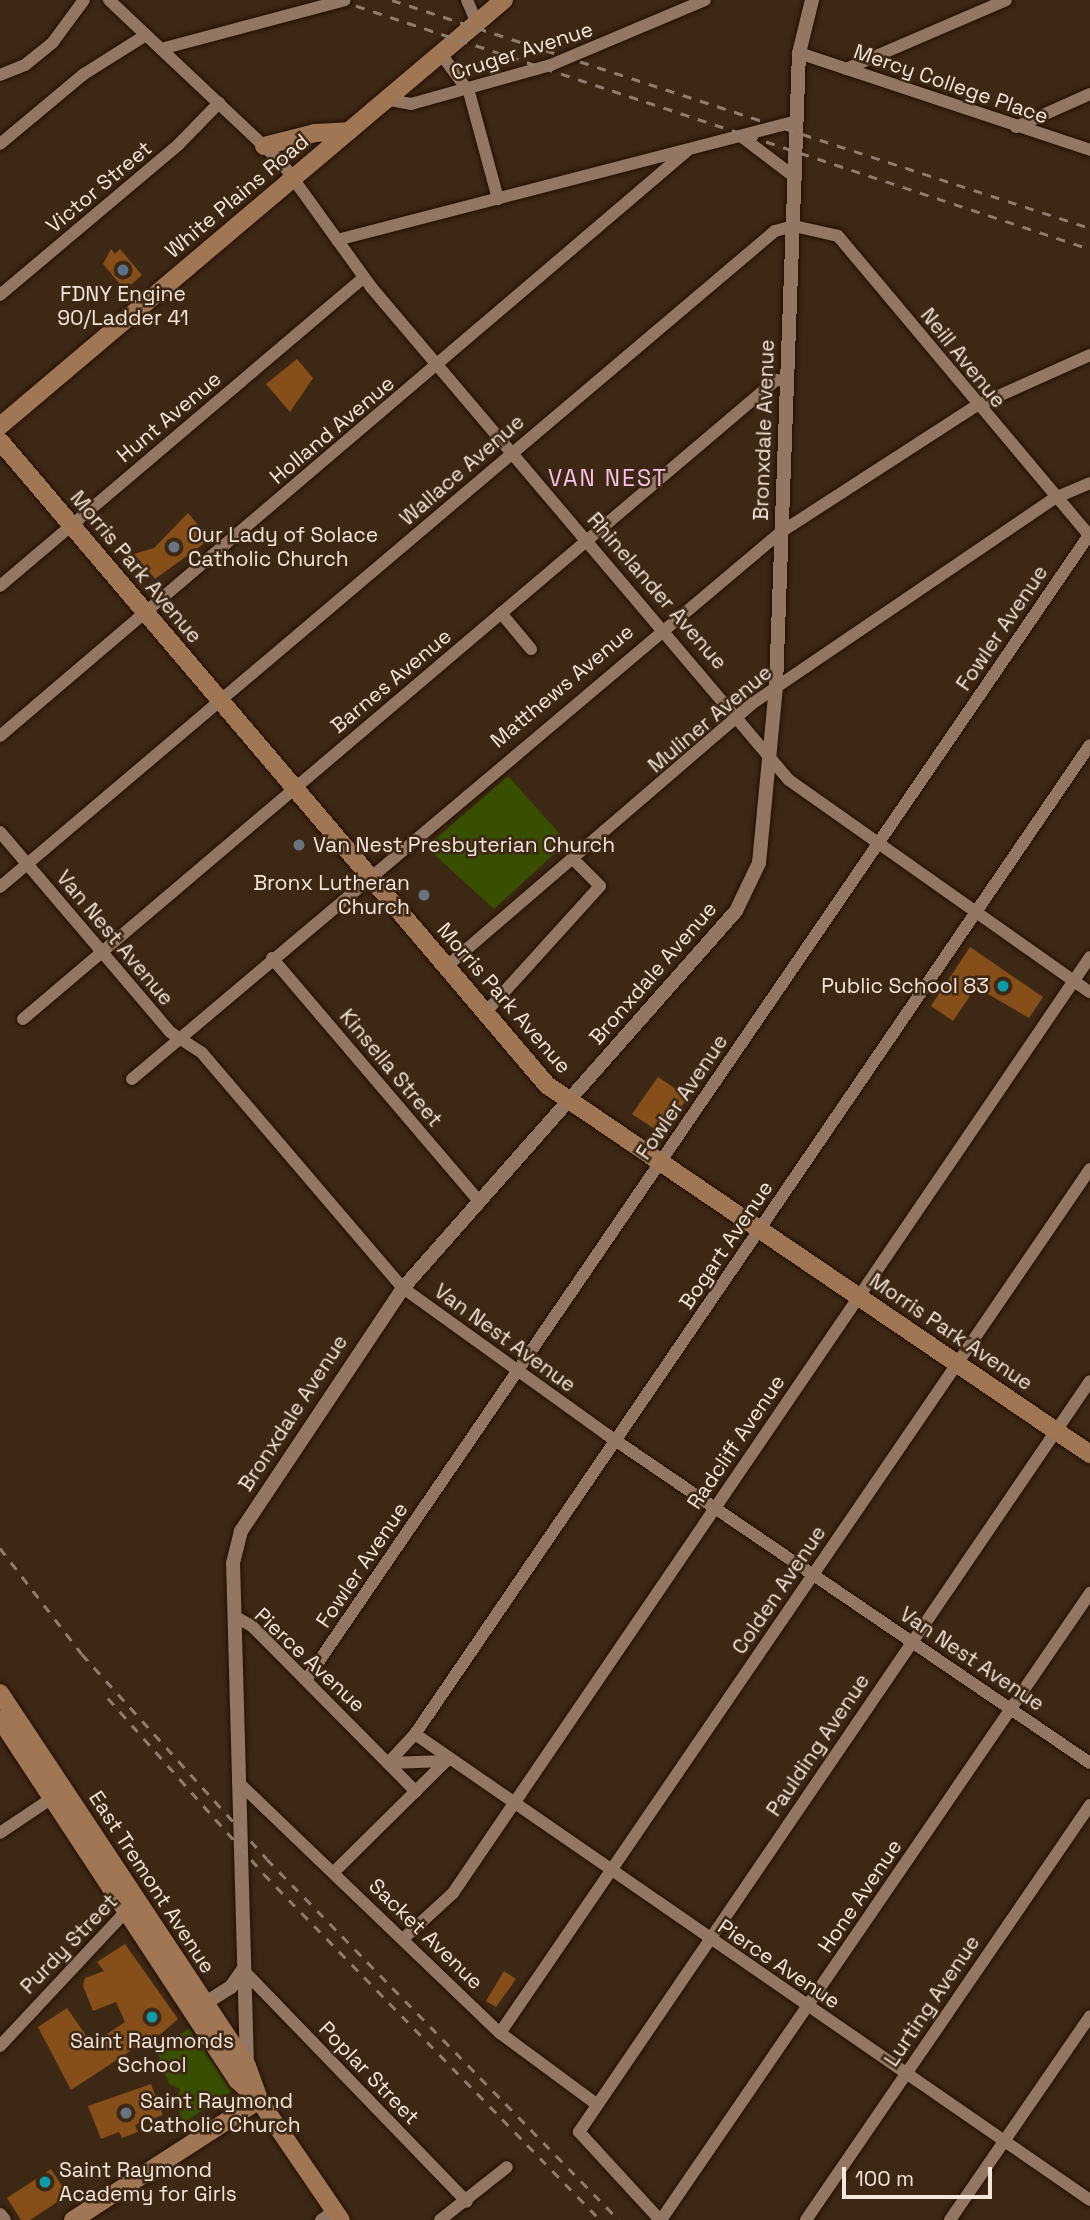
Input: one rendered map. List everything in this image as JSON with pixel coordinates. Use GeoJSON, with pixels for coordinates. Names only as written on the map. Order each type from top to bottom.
{"type":"FeatureCollection","features":[{"type":"Feature","properties":{"kind":"main road","name":"White Plains Road"},"geometry":{"type":"LineString","coordinates":[[0,426],[504,0]]}},
{"type":"Feature","properties":{"kind":"main road"},"geometry":{"type":"LineString","coordinates":[[264,146],[315,132],[349,131]]}},
{"type":"Feature","properties":{"kind":"main road","name":"Morris Park Avenue"},"geometry":{"type":"LineString","coordinates":[[0,441],[533,1071],[570,1101],[1090,1454]]}},
{"type":"Feature","properties":{"kind":"main road","name":"East Tremont Avenue"},"geometry":{"type":"LineString","coordinates":[[0,1693],[58,1794],[198,2007],[237,2080],[259,2100]]}},
{"type":"Feature","properties":{"kind":"main road","name":"East Tremont Avenue"},"geometry":{"type":"LineString","coordinates":[[0,1719],[58,1794]]}},
{"type":"Feature","properties":{"kind":"main road","name":"East Tremont Avenue"},"geometry":{"type":"LineString","coordinates":[[198,2007],[247,2066],[259,2100],[332,2217]]}},
{"type":"Feature","properties":{"kind":"main road"},"geometry":{"type":"LineString","coordinates":[[73,2220],[259,2100]]}},
{"type":"Feature","properties":{"kind":"street"},"geometry":{"type":"LineString","coordinates":[[0,75],[25,65],[53,42],[84,0]]}},
{"type":"Feature","properties":{"kind":"street","name":"Rhinelander Avenue"},"geometry":{"type":"LineString","coordinates":[[109,0],[264,146],[293,177],[363,277],[586,541],[663,626],[798,789],[876,846],[1090,992]]}},
{"type":"Feature","properties":{"kind":"street"},"geometry":{"type":"LineString","coordinates":[[161,49],[345,0]]}},
{"type":"Feature","properties":{"kind":"street"},"geometry":{"type":"LineString","coordinates":[[467,0],[477,24]]}},
{"type":"Feature","properties":{"kind":"street","name":"Cruger Avenue"},"geometry":{"type":"LineString","coordinates":[[386,99],[406,105],[572,58],[705,0]]}},
{"type":"Feature","properties":{"kind":"street","name":"Bronxdale Avenue"},"geometry":{"type":"LineString","coordinates":[[247,2066],[233,1555],[241,1531],[404,1288],[736,911],[759,863],[772,758],[776,686],[799,53],[811,0]]}},
{"type":"Feature","properties":{"kind":"street"},"geometry":{"type":"LineString","coordinates":[[846,69],[1006,0]]}},
{"type":"Feature","properties":{"kind":"street"},"geometry":{"type":"LineString","coordinates":[[0,144],[84,74],[146,35]]}},
{"type":"Feature","properties":{"kind":"street","name":"Mercy College Place"},"geometry":{"type":"LineString","coordinates":[[799,53],[1090,150]]}},
{"type":"Feature","properties":{"kind":"street"},"geometry":{"type":"LineString","coordinates":[[442,54],[468,88],[498,199]]}},
{"type":"Feature","properties":{"kind":"street"},"geometry":{"type":"LineString","coordinates":[[1016,127],[1090,94]]}},
{"type":"Feature","properties":{"kind":"street","name":"Victor Street"},"geometry":{"type":"LineString","coordinates":[[0,295],[178,145],[219,103]]}},
{"type":"Feature","properties":{"kind":"street"},"geometry":{"type":"LineString","coordinates":[[337,240],[797,121]]}},
{"type":"Feature","properties":{"kind":"street"},"geometry":{"type":"LineString","coordinates":[[742,137],[796,178]]}},
{"type":"Feature","properties":{"kind":"street","name":"Holland Avenue"},"geometry":{"type":"LineString","coordinates":[[0,736],[687,151]]}},
{"type":"Feature","properties":{"kind":"street","name":"Neill Avenue"},"geometry":{"type":"LineString","coordinates":[[793,226],[838,236],[976,406],[1089,535]]}},
{"type":"Feature","properties":{"kind":"street","name":"Wallace Avenue"},"geometry":{"type":"LineString","coordinates":[[0,887],[775,230],[793,226]]}},
{"type":"Feature","properties":{"kind":"street","name":"Hunt Avenue"},"geometry":{"type":"LineString","coordinates":[[0,586],[363,277]]}},
{"type":"Feature","properties":{"kind":"street","name":"Matthews Avenue"},"geometry":{"type":"LineString","coordinates":[[132,1079],[663,626],[781,532],[976,406],[1090,355]]}},
{"type":"Feature","properties":{"kind":"street","name":"Barnes Avenue"},"geometry":{"type":"LineString","coordinates":[[23,1019],[776,380],[787,381]]}},
{"type":"Feature","properties":{"kind":"street","name":"Muliner Avenue"},"geometry":{"type":"LineString","coordinates":[[446,967],[776,686],[1055,498],[1090,483]]}},
{"type":"Feature","properties":{"kind":"street","name":"Fowler Avenue"},"geometry":{"type":"LineString","coordinates":[[306,1680],[1089,535]]}},
{"type":"Feature","properties":{"kind":"street"},"geometry":{"type":"LineString","coordinates":[[501,613],[531,649]]}},
{"type":"Feature","properties":{"kind":"street","name":"Bogart Avenue"},"geometry":{"type":"LineString","coordinates":[[388,1763],[415,1734],[1090,745]]}},
{"type":"Feature","properties":{"kind":"street","name":"Van Nest Avenue"},"geometry":{"type":"LineString","coordinates":[[0,832],[177,1038],[202,1053],[404,1288],[616,1440],[1090,1763]]}},
{"type":"Feature","properties":{"kind":"street"},"geometry":{"type":"LineString","coordinates":[[485,1013],[600,886],[574,860]]}},
{"type":"Feature","properties":{"kind":"street","name":"Radcliff Avenue"},"geometry":{"type":"LineString","coordinates":[[403,1939],[453,1893],[1090,957]]}},
{"type":"Feature","properties":{"kind":"street","name":"Kinsella Street"},"geometry":{"type":"LineString","coordinates":[[272,958],[480,1202]]}},
{"type":"Feature","properties":{"kind":"street","name":"Colden Avenue"},"geometry":{"type":"LineString","coordinates":[[500,2032],[1090,1169]]}},
{"type":"Feature","properties":{"kind":"street","name":"Paulding Avenue"},"geometry":{"type":"LineString","coordinates":[[660,2220],[579,2132],[595,2103],[1090,1381]]}},
{"type":"Feature","properties":{"kind":"street","name":"Hone Avenue"},"geometry":{"type":"LineString","coordinates":[[660,2220],[1090,1593]]}},
{"type":"Feature","properties":{"kind":"street","name":"Pierce Avenue"},"geometry":{"type":"LineString","coordinates":[[234,1616],[252,1626],[416,1792]]}},
{"type":"Feature","properties":{"kind":"street","name":"Pierce Avenue"},"geometry":{"type":"LineString","coordinates":[[415,1734],[446,1761],[1090,2200]]}},
{"type":"Feature","properties":{"kind":"street"},"geometry":{"type":"LineString","coordinates":[[388,1763],[446,1761]]}},
{"type":"Feature","properties":{"kind":"street"},"geometry":{"type":"LineString","coordinates":[[335,1871],[446,1761]]}},
{"type":"Feature","properties":{"kind":"street","name":"Sacket Avenue"},"geometry":{"type":"LineString","coordinates":[[238,1782],[335,1871],[500,2032],[595,2103]]}},
{"type":"Feature","properties":{"kind":"street"},"geometry":{"type":"LineString","coordinates":[[0,1833],[58,1794]]}},
{"type":"Feature","properties":{"kind":"street","name":"Lurting Avenue"},"geometry":{"type":"LineString","coordinates":[[806,2220],[1090,1805]]}},
{"type":"Feature","properties":{"kind":"street","name":"Purdy Street"},"geometry":{"type":"LineString","coordinates":[[0,2046],[132,1905]]}},
{"type":"Feature","properties":{"kind":"street"},"geometry":{"type":"LineString","coordinates":[[198,2007],[231,1987],[243,1970]]}},
{"type":"Feature","properties":{"kind":"street","name":"Poplar Street"},"geometry":{"type":"LineString","coordinates":[[243,1970],[467,2202]]}},
{"type":"Feature","properties":{"kind":"street"},"geometry":{"type":"LineString","coordinates":[[950,2220],[1090,2015]]}},
{"type":"Feature","properties":{"kind":"street"},"geometry":{"type":"LineString","coordinates":[[440,2220],[467,2202],[507,2167]]}},
{"type":"Feature","properties":{"kind":"street"},"geometry":{"type":"LineString","coordinates":[[0,2215],[4,2220]]}},
{"type":"Feature","properties":{"kind":"green space"},"geometry":{"type":"Polygon","coordinates":[[[508,776],[567,842],[494,909],[426,847],[508,776]]]}},
{"type":"Feature","properties":{"kind":"green space"},"geometry":{"type":"Polygon","coordinates":[[[189,2028],[232,2091],[183,2123],[176,2102],[180,2089],[169,2084],[157,2052],[189,2028]]]}},
{"type":"Feature","properties":{"kind":"building","name":"FDNY Engine 90/Ladder 41"},"geometry":{"type":"Polygon","coordinates":[[[111,249],[115,254],[120,249],[142,275],[125,290],[103,264],[111,249]]]}},
{"type":"Feature","properties":{"kind":"building"},"geometry":{"type":"Polygon","coordinates":[[[297,359],[313,378],[290,412],[266,384],[297,359]]]}},
{"type":"Feature","properties":{"kind":"building","name":"Our Lady of Solace Catholic Church"},"geometry":{"type":"Polygon","coordinates":[[[188,513],[210,539],[155,579],[134,554],[154,548],[188,513]]]}},
{"type":"Feature","properties":{"kind":"building","name":"Public School 83"},"geometry":{"type":"Polygon","coordinates":[[[970,947],[1043,997],[1029,1018],[976,987],[953,1021],[931,1006],[970,947]]]}},
{"type":"Feature","properties":{"kind":"building"},"geometry":{"type":"Polygon","coordinates":[[[658,1077],[688,1097],[662,1134],[632,1114],[658,1077]]]}},
{"type":"Feature","properties":{"kind":"building","name":"Saint Raymonds School"},"geometry":{"type":"Polygon","coordinates":[[[125,1944],[178,2019],[141,2051],[138,2046],[71,2090],[38,2027],[67,2008],[92,2044],[125,2022],[116,2002],[93,2011],[83,1986],[85,1978],[104,1971],[97,1962],[125,1944]]]}},
{"type":"Feature","properties":{"kind":"building"},"geometry":{"type":"Polygon","coordinates":[[[504,1971],[516,1979],[496,2007],[486,2001],[504,1971]]]}},
{"type":"Feature","properties":{"kind":"building","name":"Saint Raymond Catholic Church"},"geometry":{"type":"Polygon","coordinates":[[[151,2084],[163,2115],[135,2125],[138,2132],[122,2138],[119,2132],[101,2139],[88,2106],[151,2084]]]}},
{"type":"Feature","properties":{"kind":"building","name":"Saint Raymond Academy for Girls"},"geometry":{"type":"Polygon","coordinates":[[[51,2169],[68,2195],[30,2220],[21,2220],[7,2198],[51,2169]]]}},
{"type":"Feature","properties":{"kind":"railway"},"geometry":{"type":"LineString","coordinates":[[339,0],[1090,249]]}},
{"type":"Feature","properties":{"kind":"railway"},"geometry":{"type":"LineString","coordinates":[[392,0],[1090,228]]}},
{"type":"Feature","properties":{"kind":"railway"},"geometry":{"type":"LineString","coordinates":[[0,1548],[82,1654],[267,1859],[619,2220]]}},
{"type":"Feature","properties":{"kind":"railway"},"geometry":{"type":"LineString","coordinates":[[108,1698],[264,1874],[600,2220]]}},
{"type":"Feature","properties":{"kind":"place","name":"FDNY Engine 90/Ladder 41"},"geometry":{"type":"Point","coordinates":[123,270]}},
{"type":"Feature","properties":{"kind":"place","name":"Our Lady of Solace Catholic Church"},"geometry":{"type":"Point","coordinates":[174,547]}},
{"type":"Feature","properties":{"kind":"place","name":"Van Nest Presbyterian Church"},"geometry":{"type":"Point","coordinates":[299,845]}},
{"type":"Feature","properties":{"kind":"place","name":"Bronx Lutheran Church"},"geometry":{"type":"Point","coordinates":[424,895]}},
{"type":"Feature","properties":{"kind":"place","name":"Public School 83"},"geometry":{"type":"Point","coordinates":[1003,986]}},
{"type":"Feature","properties":{"kind":"place","name":"Saint Raymonds School"},"geometry":{"type":"Point","coordinates":[152,2017]}},
{"type":"Feature","properties":{"kind":"place","name":"Saint Raymond Catholic Church"},"geometry":{"type":"Point","coordinates":[126,2113]}},
{"type":"Feature","properties":{"kind":"place","name":"Saint Raymond Academy for Girls"},"geometry":{"type":"Point","coordinates":[45,2182]}},
{"type":"Feature","properties":{"kind":"district","name":"VAN NEST"},"geometry":{"type":"Point","coordinates":[608,478]}}]}
